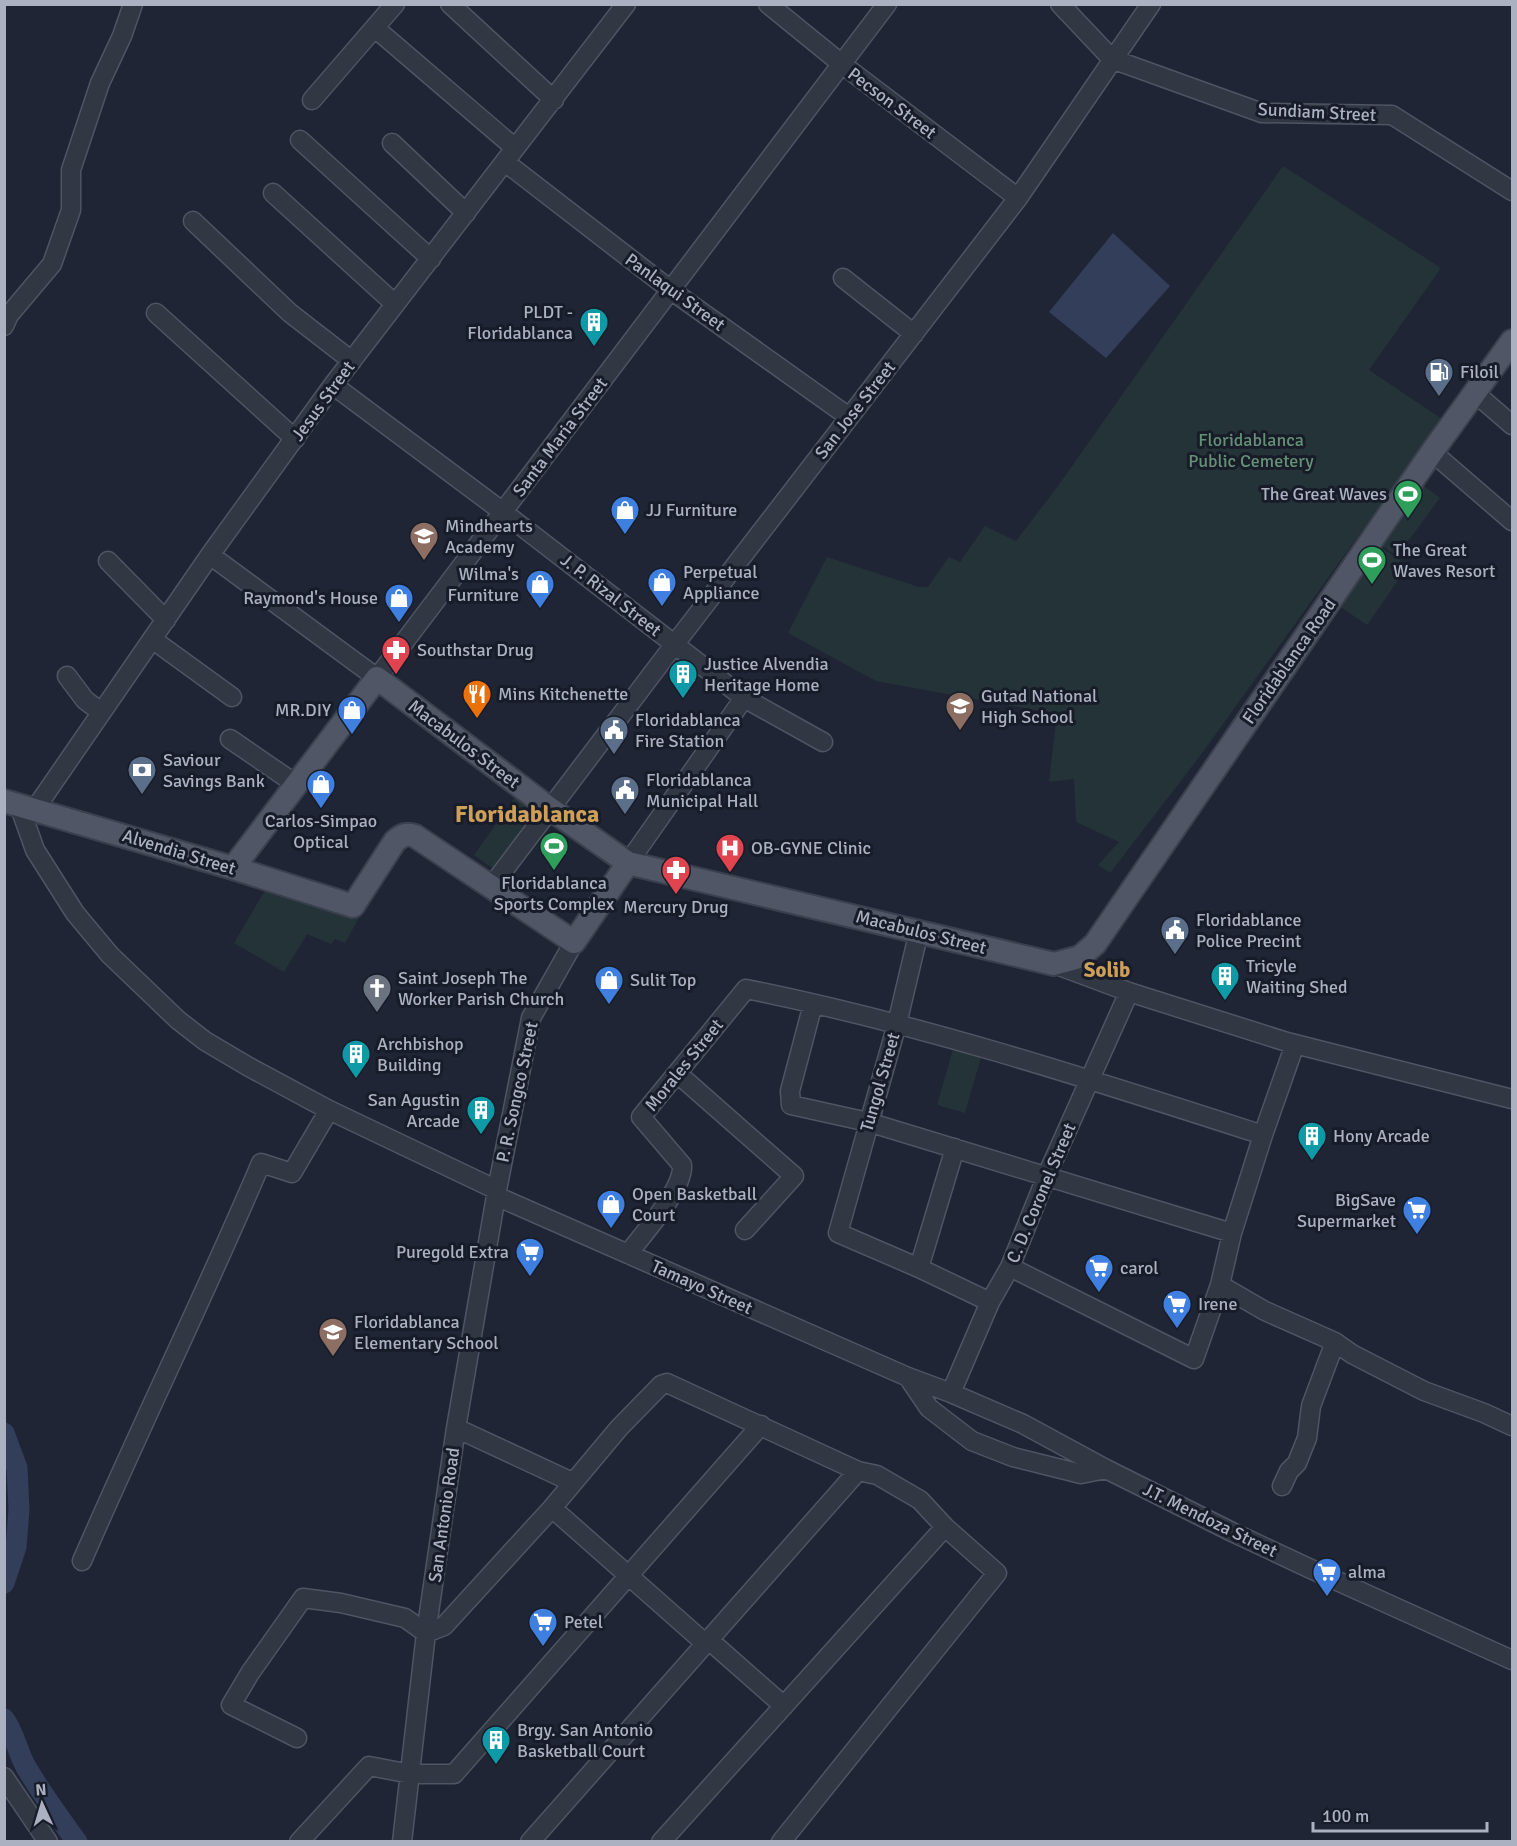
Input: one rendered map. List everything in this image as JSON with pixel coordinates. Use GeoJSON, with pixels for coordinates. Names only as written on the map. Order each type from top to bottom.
{"type":"FeatureCollection","features":[{"type":"Feature","properties":{"kind":"main road","name":"Floridablanca Road"},"geometry":{"type":"LineString","coordinates":[[1054,964],[1080,957],[1095,944],[1222,756],[1512,341]]}},
{"type":"Feature","properties":{"kind":"main road","name":"Macabulos Street"},"geometry":{"type":"LineString","coordinates":[[377,678],[549,808],[628,863],[1054,964]]}},
{"type":"Feature","properties":{"kind":"main road","name":"Santa Maria Street"},"geometry":{"type":"LineString","coordinates":[[233,868],[377,678]]}},
{"type":"Feature","properties":{"kind":"main road","name":"Alvendia Street"},"geometry":{"type":"LineString","coordinates":[[14,803],[353,906],[395,841],[404,834],[415,836],[492,887]]}},
{"type":"Feature","properties":{"kind":"main road","name":"P. R. Songco Street"},"geometry":{"type":"LineString","coordinates":[[574,942],[628,863]]}},
{"type":"Feature","properties":{"kind":"main road"},"geometry":{"type":"LineString","coordinates":[[492,887],[574,942]]}},
{"type":"Feature","properties":{"kind":"street"},"geometry":{"type":"LineString","coordinates":[[4,326],[9,315],[52,264],[71,210],[71,170],[100,83],[122,36],[133,4]]}},
{"type":"Feature","properties":{"kind":"street"},"geometry":{"type":"LineString","coordinates":[[312,100],[394,4]]}},
{"type":"Feature","properties":{"kind":"street"},"geometry":{"type":"LineString","coordinates":[[450,4],[554,100]]}},
{"type":"Feature","properties":{"kind":"street","name":"Jesus Street"},"geometry":{"type":"LineString","coordinates":[[14,803],[101,712],[210,555],[333,385],[626,4]]}},
{"type":"Feature","properties":{"kind":"street","name":"Pecson Street"},"geometry":{"type":"LineString","coordinates":[[768,4],[843,65],[1018,198]]}},
{"type":"Feature","properties":{"kind":"street","name":"Santa Maria Street"},"geometry":{"type":"LineString","coordinates":[[377,678],[887,4]]}},
{"type":"Feature","properties":{"kind":"street","name":"Sundiam Street"},"geometry":{"type":"LineString","coordinates":[[1060,4],[1112,59],[1262,113],[1392,116],[1512,191]]}},
{"type":"Feature","properties":{"kind":"street","name":"San Jose Street"},"geometry":{"type":"LineString","coordinates":[[492,887],[549,808],[1018,198],[1151,4]]}},
{"type":"Feature","properties":{"kind":"street","name":"Panlaqui Street"},"geometry":{"type":"LineString","coordinates":[[375,28],[510,155],[672,291],[849,417]]}},
{"type":"Feature","properties":{"kind":"street"},"geometry":{"type":"LineString","coordinates":[[300,140],[431,259]]}},
{"type":"Feature","properties":{"kind":"street"},"geometry":{"type":"LineString","coordinates":[[392,143],[466,213]]}},
{"type":"Feature","properties":{"kind":"street"},"geometry":{"type":"LineString","coordinates":[[273,193],[395,304]]}},
{"type":"Feature","properties":{"kind":"street"},"geometry":{"type":"LineString","coordinates":[[193,221],[290,313],[352,361]]}},
{"type":"Feature","properties":{"kind":"street"},"geometry":{"type":"LineString","coordinates":[[843,278],[914,334]]}},
{"type":"Feature","properties":{"kind":"street"},"geometry":{"type":"LineString","coordinates":[[156,313],[295,439]]}},
{"type":"Feature","properties":{"kind":"street","name":"J. P. Rizal Street"},"geometry":{"type":"LineString","coordinates":[[333,385],[503,512],[744,698],[823,742]]}},
{"type":"Feature","properties":{"kind":"street"},"geometry":{"type":"LineString","coordinates":[[1475,393],[1512,425]]}},
{"type":"Feature","properties":{"kind":"street"},"geometry":{"type":"LineString","coordinates":[[1436,447],[1512,505]]}},
{"type":"Feature","properties":{"kind":"street"},"geometry":{"type":"LineString","coordinates":[[1436,447],[1512,521]]}},
{"type":"Feature","properties":{"kind":"street","name":"Macabulos Street"},"geometry":{"type":"LineString","coordinates":[[210,555],[377,678]]}},
{"type":"Feature","properties":{"kind":"street"},"geometry":{"type":"LineString","coordinates":[[108,561],[166,620]]}},
{"type":"Feature","properties":{"kind":"street"},"geometry":{"type":"LineString","coordinates":[[152,639],[232,697]]}},
{"type":"Feature","properties":{"kind":"street"},"geometry":{"type":"LineString","coordinates":[[67,676],[86,700],[101,712]]}},
{"type":"Feature","properties":{"kind":"street","name":"P. R. Songco Street"},"geometry":{"type":"LineString","coordinates":[[628,863],[744,698]]}},
{"type":"Feature","properties":{"kind":"street"},"geometry":{"type":"LineString","coordinates":[[230,739],[297,785]]}},
{"type":"Feature","properties":{"kind":"street","name":"Tamayo Street"},"geometry":{"type":"LineString","coordinates":[[14,803],[35,850],[75,913],[110,955],[178,1020],[206,1041],[249,1068],[329,1110],[497,1193],[628,1254],[909,1377]]}},
{"type":"Feature","properties":{"kind":"street","name":"Tungol Street"},"geometry":{"type":"LineString","coordinates":[[918,931],[897,1024],[838,1233],[919,1268]]}},
{"type":"Feature","properties":{"kind":"street","name":"P. R. Songco Street"},"geometry":{"type":"LineString","coordinates":[[497,1193],[531,1018],[574,942]]}},
{"type":"Feature","properties":{"kind":"street"},"geometry":{"type":"LineString","coordinates":[[1054,964],[1129,992],[1295,1044],[1512,1099]]}},
{"type":"Feature","properties":{"kind":"street","name":"Morales Street"},"geometry":{"type":"LineString","coordinates":[[628,1254],[672,1194],[682,1173],[682,1165],[641,1117],[746,989],[813,1004]]}},
{"type":"Feature","properties":{"kind":"street","name":"C. D. Coronel Street"},"geometry":{"type":"LineString","coordinates":[[951,1393],[990,1302],[1010,1267],[1047,1176],[1129,992]]}},
{"type":"Feature","properties":{"kind":"street"},"geometry":{"type":"LineString","coordinates":[[1232,1233],[868,1122],[791,1105],[790,1091],[813,1004],[897,1024],[1090,1079],[1263,1135]]}},
{"type":"Feature","properties":{"kind":"street"},"geometry":{"type":"LineString","coordinates":[[1010,1267],[1194,1359],[1220,1285],[1232,1233],[1263,1135],[1295,1044]]}},
{"type":"Feature","properties":{"kind":"street"},"geometry":{"type":"LineString","coordinates":[[678,1074],[794,1176],[745,1230]]}},
{"type":"Feature","properties":{"kind":"street"},"geometry":{"type":"LineString","coordinates":[[82,1561],[128,1456],[220,1260],[261,1163],[292,1173],[329,1110]]}},
{"type":"Feature","properties":{"kind":"street"},"geometry":{"type":"LineString","coordinates":[[954,1148],[919,1268],[990,1302]]}},
{"type":"Feature","properties":{"kind":"street","name":"San Antonio Road"},"geometry":{"type":"LineString","coordinates":[[402,1842],[426,1633],[456,1428],[497,1193]]}},
{"type":"Feature","properties":{"kind":"street"},"geometry":{"type":"LineString","coordinates":[[1220,1285],[1265,1311],[1335,1342],[1352,1354],[1424,1391],[1485,1413],[1512,1426]]}},
{"type":"Feature","properties":{"kind":"street"},"geometry":{"type":"LineString","coordinates":[[1282,1486],[1289,1471],[1297,1462],[1307,1438],[1311,1407],[1335,1342]]}},
{"type":"Feature","properties":{"kind":"street"},"geometry":{"type":"LineString","coordinates":[[909,1377],[929,1408],[972,1441],[1013,1457],[1080,1474],[1106,1469]]}},
{"type":"Feature","properties":{"kind":"street","name":"J.T. Mendoza Street"},"geometry":{"type":"LineString","coordinates":[[909,1377],[1023,1425],[1106,1469],[1313,1570],[1512,1660]]}},
{"type":"Feature","properties":{"kind":"street"},"geometry":{"type":"LineString","coordinates":[[297,1738],[231,1705],[250,1673],[303,1598],[341,1603],[405,1618],[426,1633],[444,1626],[552,1508],[619,1428],[661,1385],[667,1383],[858,1471],[877,1475],[920,1500],[945,1527],[997,1573],[781,1842]]}},
{"type":"Feature","properties":{"kind":"street"},"geometry":{"type":"LineString","coordinates":[[299,1842],[369,1766],[411,1774],[454,1774],[761,1425]]}},
{"type":"Feature","properties":{"kind":"street"},"geometry":{"type":"LineString","coordinates":[[456,1428],[572,1482]]}},
{"type":"Feature","properties":{"kind":"street"},"geometry":{"type":"LineString","coordinates":[[530,1842],[858,1471]]}},
{"type":"Feature","properties":{"kind":"street"},"geometry":{"type":"LineString","coordinates":[[552,1508],[784,1706]]}},
{"type":"Feature","properties":{"kind":"street"},"geometry":{"type":"LineString","coordinates":[[661,1842],[945,1527]]}},
{"type":"Feature","properties":{"kind":"street"},"geometry":{"type":"LineString","coordinates":[[4,1777],[48,1842]]}},
{"type":"Feature","properties":{"kind":"green space","name":"Floridablanca Public Cemetery"},"geometry":{"type":"Polygon","coordinates":[[[1283,166],[1441,268],[1369,370],[1442,419],[1203,752],[1110,873],[1098,865],[1119,842],[1076,822],[1074,779],[1049,782],[1057,714],[876,681],[788,633],[827,557],[919,587],[928,587],[949,557],[960,562],[985,526],[1016,541],[1058,486],[1283,166]]]}},
{"type":"Feature","properties":{"kind":"green space","name":"The Great Waves"},"geometry":{"type":"Polygon","coordinates":[[[1420,483],[1440,498],[1397,556],[1378,543],[1420,483]]]}},
{"type":"Feature","properties":{"kind":"green space","name":"The Great Waves Resort"},"geometry":{"type":"Polygon","coordinates":[[[1378,545],[1408,566],[1367,625],[1336,604],[1378,545]]]}},
{"type":"Feature","properties":{"kind":"green space"},"geometry":{"type":"Polygon","coordinates":[[[516,796],[544,817],[502,875],[474,855],[516,796]]]}},
{"type":"Feature","properties":{"kind":"green space"},"geometry":{"type":"Polygon","coordinates":[[[270,882],[360,916],[345,943],[335,939],[331,944],[307,934],[284,972],[234,943],[270,882]]]}},
{"type":"Feature","properties":{"kind":"green space"},"geometry":{"type":"Polygon","coordinates":[[[953,1049],[981,1057],[965,1113],[937,1105],[953,1049]]]}},
{"type":"Feature","properties":{"kind":"water"},"geometry":{"type":"Polygon","coordinates":[[[1113,233],[1170,286],[1106,358],[1049,312],[1113,233]]]}},
{"type":"Feature","properties":{"kind":"waterway"},"geometry":{"type":"LineString","coordinates":[[4,1433],[17,1468],[19,1510],[16,1547],[4,1583]]}},
{"type":"Feature","properties":{"kind":"waterway"},"geometry":{"type":"LineString","coordinates":[[4,1719],[26,1767],[77,1842]]}},
{"type":"Feature","properties":{"kind":"place","name":"PLDT - Floridablanca"},"geometry":{"type":"Point","coordinates":[594,348]}},
{"type":"Feature","properties":{"kind":"place","name":"Filoil"},"geometry":{"type":"Point","coordinates":[1439,398]}},
{"type":"Feature","properties":{"kind":"place","name":"The Great Waves"},"geometry":{"type":"Point","coordinates":[1408,520]}},
{"type":"Feature","properties":{"kind":"place","name":"JJ Furniture"},"geometry":{"type":"Point","coordinates":[625,536]}},
{"type":"Feature","properties":{"kind":"place","name":"Mindhearts Academy"},"geometry":{"type":"Point","coordinates":[424,562]}},
{"type":"Feature","properties":{"kind":"place","name":"The Great Waves Resort"},"geometry":{"type":"Point","coordinates":[1372,586]}},
{"type":"Feature","properties":{"kind":"place","name":"Perpetual Appliance"},"geometry":{"type":"Point","coordinates":[662,608]}},
{"type":"Feature","properties":{"kind":"place","name":"Wilma's Furniture"},"geometry":{"type":"Point","coordinates":[540,610]}},
{"type":"Feature","properties":{"kind":"place","name":"Raymond's House"},"geometry":{"type":"Point","coordinates":[399,624]}},
{"type":"Feature","properties":{"kind":"place","name":"Southstar Drug"},"geometry":{"type":"Point","coordinates":[396,676]}},
{"type":"Feature","properties":{"kind":"place","name":"Justice Alvendia Heritage Home"},"geometry":{"type":"Point","coordinates":[683,700]}},
{"type":"Feature","properties":{"kind":"place","name":"Mins Kitchenette"},"geometry":{"type":"Point","coordinates":[477,720]}},
{"type":"Feature","properties":{"kind":"place","name":"Gutad National High School"},"geometry":{"type":"Point","coordinates":[960,732]}},
{"type":"Feature","properties":{"kind":"place","name":"MR.DIY"},"geometry":{"type":"Point","coordinates":[352,736]}},
{"type":"Feature","properties":{"kind":"place","name":"Floridablanca Fire Station"},"geometry":{"type":"Point","coordinates":[614,756]}},
{"type":"Feature","properties":{"kind":"place","name":"Saviour Savings Bank"},"geometry":{"type":"Point","coordinates":[142,796]}},
{"type":"Feature","properties":{"kind":"place","name":"Carlos-Simpao Optical"},"geometry":{"type":"Point","coordinates":[321,810]}},
{"type":"Feature","properties":{"kind":"place","name":"Floridablanca Municipal Hall"},"geometry":{"type":"Point","coordinates":[625,816]}},
{"type":"Feature","properties":{"kind":"place","name":"Floridablanca Sports Complex"},"geometry":{"type":"Point","coordinates":[554,872]}},
{"type":"Feature","properties":{"kind":"place","name":"OB-GYNE Clinic"},"geometry":{"type":"Point","coordinates":[730,874]}},
{"type":"Feature","properties":{"kind":"place","name":"Mercury Drug"},"geometry":{"type":"Point","coordinates":[676,896]}},
{"type":"Feature","properties":{"kind":"place","name":"Floridablance Police Precint"},"geometry":{"type":"Point","coordinates":[1175,956]}},
{"type":"Feature","properties":{"kind":"place","name":"Tricyle Waiting Shed"},"geometry":{"type":"Point","coordinates":[1225,1002]}},
{"type":"Feature","properties":{"kind":"place","name":"Sulit Top"},"geometry":{"type":"Point","coordinates":[609,1006]}},
{"type":"Feature","properties":{"kind":"place","name":"Saint Joseph The Worker Parish Church"},"geometry":{"type":"Point","coordinates":[377,1014]}},
{"type":"Feature","properties":{"kind":"place","name":"Archbishop Building"},"geometry":{"type":"Point","coordinates":[356,1080]}},
{"type":"Feature","properties":{"kind":"place","name":"San Agustin Arcade"},"geometry":{"type":"Point","coordinates":[481,1136]}},
{"type":"Feature","properties":{"kind":"place","name":"Hony Arcade"},"geometry":{"type":"Point","coordinates":[1312,1162]}},
{"type":"Feature","properties":{"kind":"place","name":"Open Basketball Court"},"geometry":{"type":"Point","coordinates":[611,1230]}},
{"type":"Feature","properties":{"kind":"place","name":"BigSave Supermarket"},"geometry":{"type":"Point","coordinates":[1417,1236]}},
{"type":"Feature","properties":{"kind":"place","name":"Puregold Extra"},"geometry":{"type":"Point","coordinates":[530,1278]}},
{"type":"Feature","properties":{"kind":"place","name":"carol"},"geometry":{"type":"Point","coordinates":[1099,1294]}},
{"type":"Feature","properties":{"kind":"place","name":"Irene"},"geometry":{"type":"Point","coordinates":[1177,1330]}},
{"type":"Feature","properties":{"kind":"place","name":"Floridablanca Elementary School"},"geometry":{"type":"Point","coordinates":[333,1358]}},
{"type":"Feature","properties":{"kind":"place","name":"alma"},"geometry":{"type":"Point","coordinates":[1327,1598]}},
{"type":"Feature","properties":{"kind":"place","name":"Petel"},"geometry":{"type":"Point","coordinates":[543,1648]}},
{"type":"Feature","properties":{"kind":"place","name":"Brgy. San Antonio Basketball Court"},"geometry":{"type":"Point","coordinates":[496,1766]}},
{"type":"Feature","properties":{"kind":"district","name":"Floridablanca"},"geometry":{"type":"Point","coordinates":[527,814]}},
{"type":"Feature","properties":{"kind":"district","name":"Solib"},"geometry":{"type":"Point","coordinates":[1107,970]}}]}
